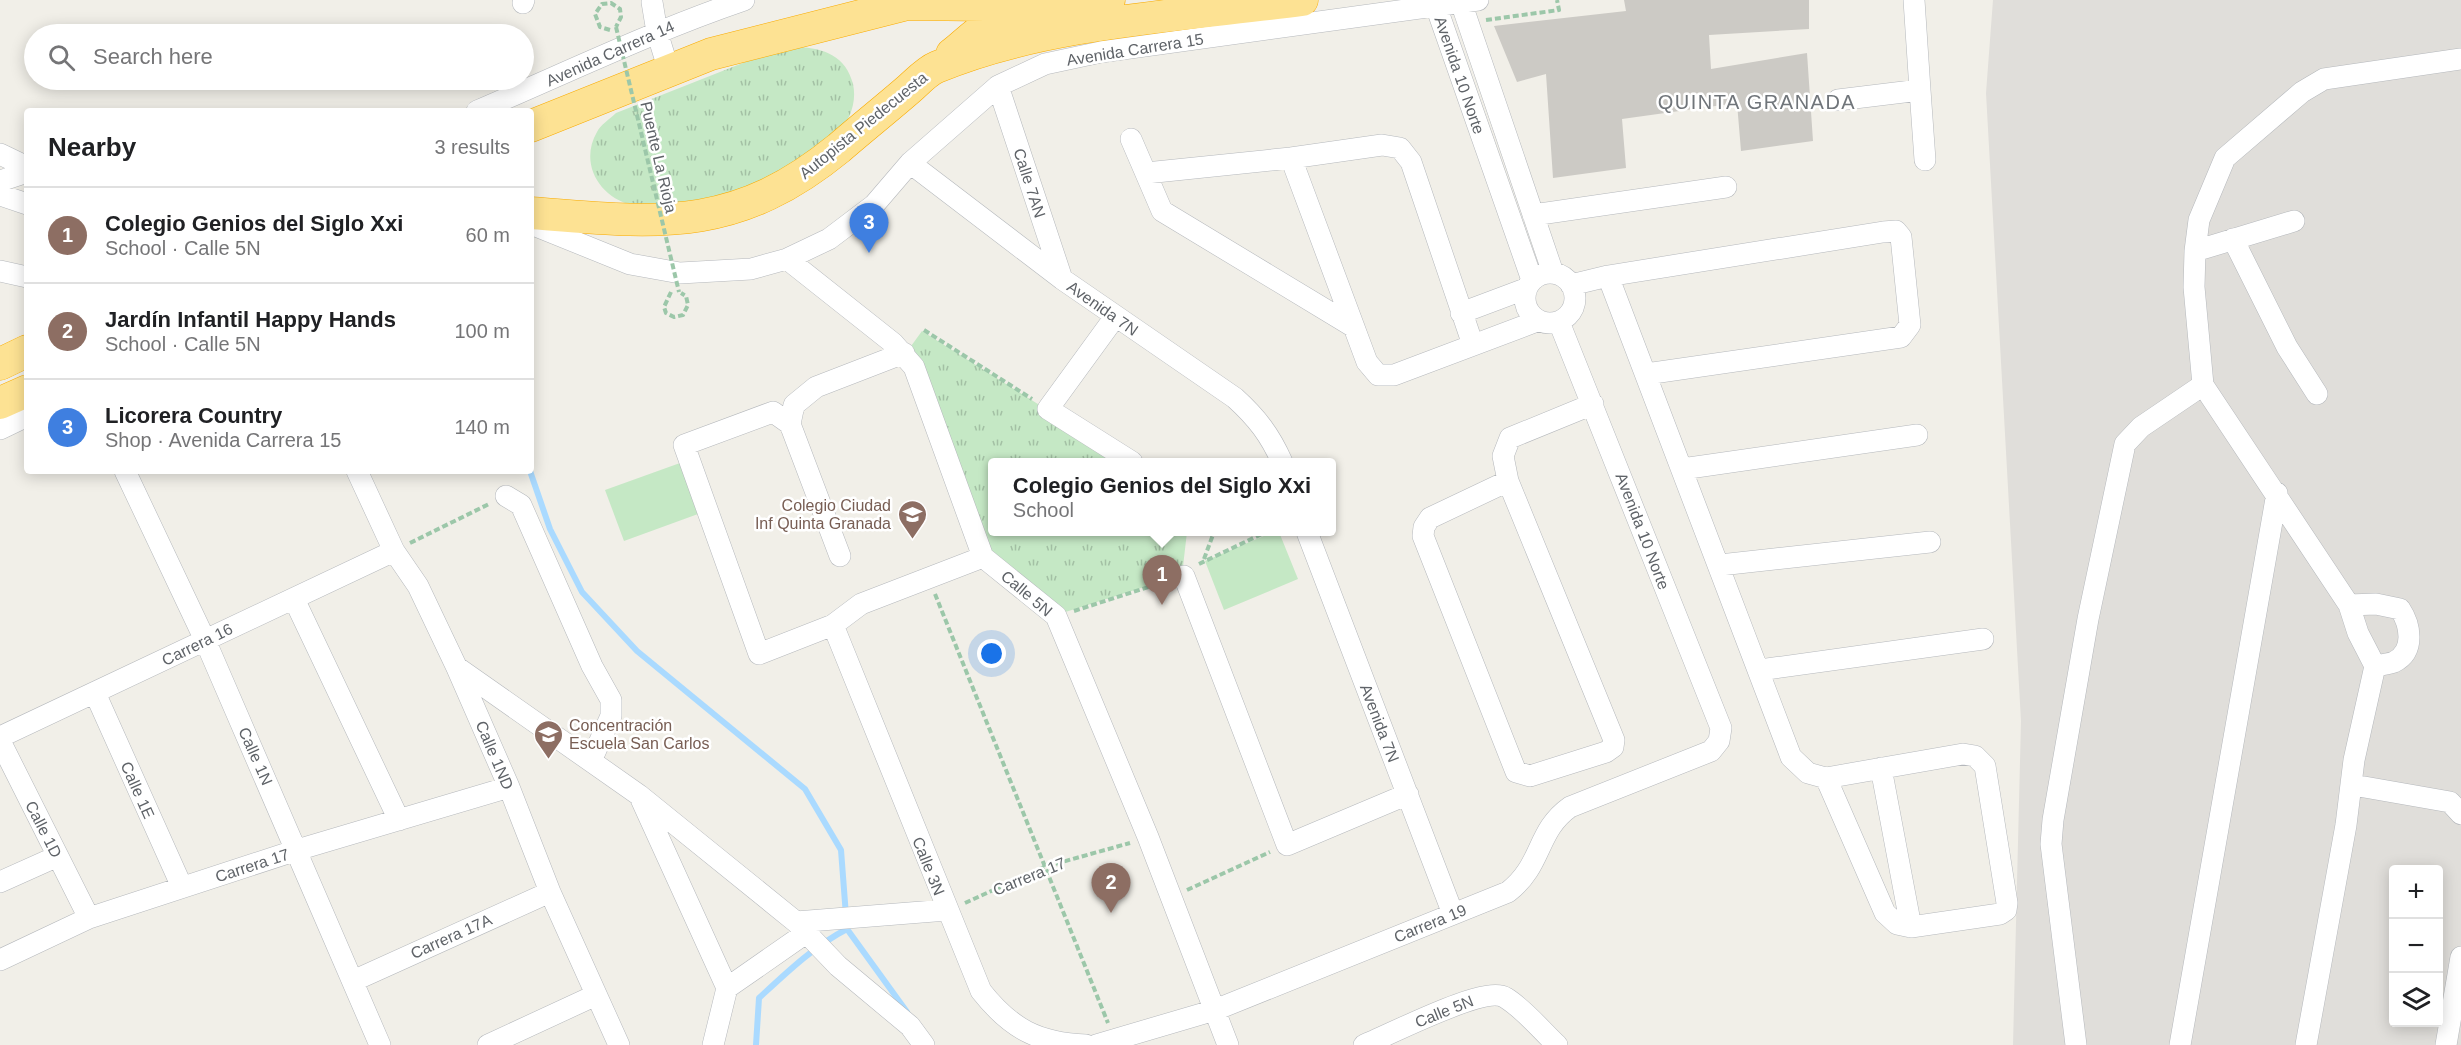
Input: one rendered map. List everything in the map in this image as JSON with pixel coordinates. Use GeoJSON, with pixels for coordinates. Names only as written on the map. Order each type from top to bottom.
{"type":"FeatureCollection","features":[{"type":"Feature","properties":{"kind":"highway"},"geometry":{"type":"LineString","coordinates":[[534,125],[711,54],[916,2],[985,5],[1008,0]]}},
{"type":"Feature","properties":{"kind":"highway"},"geometry":{"type":"LineString","coordinates":[[934,68],[989,26],[1048,8],[1109,0]]}},
{"type":"Feature","properties":{"kind":"highway","name":"Autopista Piedecuesta"},"geometry":{"type":"LineString","coordinates":[[534,213],[651,222],[685,219],[735,208],[772,193],[812,170],[934,68],[1016,41],[1093,27],[1302,0]]}},
{"type":"Feature","properties":{"kind":"highway"},"geometry":{"type":"LineString","coordinates":[[0,364],[24,352]]}},
{"type":"Feature","properties":{"kind":"highway"},"geometry":{"type":"LineString","coordinates":[[0,403],[24,392]]}},
{"type":"Feature","properties":{"kind":"street","name":"Avenida Carrera 14"},"geometry":{"type":"LineString","coordinates":[[534,87],[677,23],[744,0]]}},
{"type":"Feature","properties":{"kind":"street"},"geometry":{"type":"LineString","coordinates":[[1914,0],[1925,160]]}},
{"type":"Feature","properties":{"kind":"street"},"geometry":{"type":"LineString","coordinates":[[651,1],[677,23]]}},
{"type":"Feature","properties":{"kind":"street"},"geometry":{"type":"LineString","coordinates":[[651,1],[657,32],[669,71]]}},
{"type":"Feature","properties":{"kind":"street","name":"Avenida Carrera 15"},"geometry":{"type":"LineString","coordinates":[[534,225],[630,264],[680,273],[750,269],[787,259],[829,239],[874,206],[910,164],[998,86],[1045,64],[1101,52],[1436,6],[1474,7]]}},
{"type":"Feature","properties":{"kind":"street","name":"Avenida 10 Norte"},"geometry":{"type":"LineString","coordinates":[[1436,6],[1529,285]]}},
{"type":"Feature","properties":{"kind":"street","name":"Avenida 10 Norte"},"geometry":{"type":"LineString","coordinates":[[1474,7],[1533,215],[1553,273]]}},
{"type":"Feature","properties":{"kind":"street"},"geometry":{"type":"LineString","coordinates":[[2306,1045],[2353,785],[2354,760],[2375,666],[2358,633],[2349,605],[2277,493],[2203,385],[2194,287],[2199,220],[2225,158],[2302,92],[2324,79],[2354,72],[2461,59]]}},
{"type":"Feature","properties":{"kind":"street","name":"Calle 7AN"},"geometry":{"type":"LineString","coordinates":[[998,86],[1062,279]]}},
{"type":"Feature","properties":{"kind":"street","name":"Avenida Carrera 14"},"geometry":{"type":"LineString","coordinates":[[484,108],[526,90]]}},
{"type":"Feature","properties":{"kind":"street"},"geometry":{"type":"LineString","coordinates":[[1838,100],[1920,90]]}},
{"type":"Feature","properties":{"kind":"street"},"geometry":{"type":"LineString","coordinates":[[1131,139],[1162,212],[1354,327]]}},
{"type":"Feature","properties":{"kind":"street"},"geometry":{"type":"LineString","coordinates":[[1146,173],[1291,158],[1382,145],[1400,148],[1411,162],[1473,345]]}},
{"type":"Feature","properties":{"kind":"street"},"geometry":{"type":"LineString","coordinates":[[0,154],[24,166]]}},
{"type":"Feature","properties":{"kind":"street"},"geometry":{"type":"LineString","coordinates":[[1291,158],[1367,363],[1378,375],[1394,375],[1537,321]]}},
{"type":"Feature","properties":{"kind":"street","name":"Avenida 7N"},"geometry":{"type":"LineString","coordinates":[[910,164],[1062,279],[1235,398],[1257,418],[1271,437],[1280,458]]}},
{"type":"Feature","properties":{"kind":"street"},"geometry":{"type":"LineString","coordinates":[[0,181],[24,173]]}},
{"type":"Feature","properties":{"kind":"street"},"geometry":{"type":"LineString","coordinates":[[1533,215],[1726,187]]}},
{"type":"Feature","properties":{"kind":"street"},"geometry":{"type":"LineString","coordinates":[[0,195],[24,203]]}},
{"type":"Feature","properties":{"kind":"street"},"geometry":{"type":"LineString","coordinates":[[2195,250],[2294,221]]}},
{"type":"Feature","properties":{"kind":"street"},"geometry":{"type":"LineString","coordinates":[[1571,285],[1608,276],[1882,232],[1896,231],[1901,237],[1910,325],[1901,337],[1646,374]]}},
{"type":"Feature","properties":{"kind":"street"},"geometry":{"type":"LineString","coordinates":[[2233,239],[2287,347],[2317,394]]}},
{"type":"Feature","properties":{"kind":"street"},"geometry":{"type":"LineString","coordinates":[[787,259],[904,353],[914,367],[983,557],[861,604],[833,625],[759,654],[684,445],[773,412],[790,424]]}},
{"type":"Feature","properties":{"kind":"street"},"geometry":{"type":"LineString","coordinates":[[0,270],[24,276]]}},
{"type":"Feature","properties":{"kind":"street"},"geometry":{"type":"LineString","coordinates":[[1461,313],[1529,285],[1542,274],[1553,273],[1563,277],[1571,285],[1575,295],[1574,306],[1569,316],[1559,322],[1548,324],[1537,321],[1528,312],[1524,301],[1529,285]]}},
{"type":"Feature","properties":{"kind":"street"},"geometry":{"type":"LineString","coordinates":[[1608,276],[1760,670],[1791,757],[1808,773],[1826,778],[1963,754],[1975,756],[1984,766],[2007,903],[2006,910],[2000,914],[1911,927],[1897,924],[1885,913],[1826,778]]}},
{"type":"Feature","properties":{"kind":"street"},"geometry":{"type":"LineString","coordinates":[[1115,317],[1048,409],[1126,458]]}},
{"type":"Feature","properties":{"kind":"street","name":"Avenida 10 Norte"},"geometry":{"type":"LineString","coordinates":[[1559,322],[1720,728],[1719,741]]}},
{"type":"Feature","properties":{"kind":"street"},"geometry":{"type":"LineString","coordinates":[[840,556],[790,424],[794,405],[816,387],[904,353]]}},
{"type":"Feature","properties":{"kind":"street"},"geometry":{"type":"LineString","coordinates":[[2076,1045],[2051,844],[2088,619],[2125,444],[2141,427],[2203,385]]}},
{"type":"Feature","properties":{"kind":"street"},"geometry":{"type":"LineString","coordinates":[[1508,481],[1430,518],[1424,527],[1423,536],[1515,772],[1530,776],[1606,752],[1613,747],[1614,740],[1508,481],[1503,456],[1510,438],[1593,404]]}},
{"type":"Feature","properties":{"kind":"street"},"geometry":{"type":"LineString","coordinates":[[0,429],[24,417]]}},
{"type":"Feature","properties":{"kind":"street"},"geometry":{"type":"LineString","coordinates":[[1682,469],[1917,435]]}},
{"type":"Feature","properties":{"kind":"street","name":"Calle 1N"},"geometry":{"type":"LineString","coordinates":[[126,474],[205,640],[380,1045]]}},
{"type":"Feature","properties":{"kind":"street","name":"Calle 1ND"},"geometry":{"type":"LineString","coordinates":[[358,474],[394,551],[418,586],[457,668],[510,787],[550,892],[619,1045]]}},
{"type":"Feature","properties":{"kind":"street"},"geometry":{"type":"LineString","coordinates":[[2180,1045],[2277,493]]}},
{"type":"Feature","properties":{"kind":"street"},"geometry":{"type":"LineString","coordinates":[[506,496],[521,505],[592,666],[611,700],[611,716],[591,761]]}},
{"type":"Feature","properties":{"kind":"street","name":"Avenida 7N"},"geometry":{"type":"LineString","coordinates":[[1309,536],[1453,914]]}},
{"type":"Feature","properties":{"kind":"street"},"geometry":{"type":"LineString","coordinates":[[1719,565],[1930,542]]}},
{"type":"Feature","properties":{"kind":"street","name":"Carrera 16"},"geometry":{"type":"LineString","coordinates":[[0,737],[394,551]]}},
{"type":"Feature","properties":{"kind":"street","name":"Calle 5N"},"geometry":{"type":"LineString","coordinates":[[983,557],[1056,616],[1148,837],[1228,1045]]}},
{"type":"Feature","properties":{"kind":"street"},"geometry":{"type":"LineString","coordinates":[[1184,576],[1287,844],[1408,794]]}},
{"type":"Feature","properties":{"kind":"street"},"geometry":{"type":"LineString","coordinates":[[294,599],[399,820]]}},
{"type":"Feature","properties":{"kind":"street"},"geometry":{"type":"LineString","coordinates":[[2349,605],[2376,604],[2400,609],[2408,621],[2410,638],[2406,648],[2396,661],[2375,666]]}},
{"type":"Feature","properties":{"kind":"street","name":"Calle 3N"},"geometry":{"type":"LineString","coordinates":[[833,625],[981,991],[1000,1015],[1032,1036],[1065,1044],[1086,1045]]}},
{"type":"Feature","properties":{"kind":"street"},"geometry":{"type":"LineString","coordinates":[[1760,670],[1983,639]]}},
{"type":"Feature","properties":{"kind":"street"},"geometry":{"type":"LineString","coordinates":[[457,668],[639,795],[805,931],[838,966],[910,1026],[924,1045]]}},
{"type":"Feature","properties":{"kind":"street","name":"Calle 1E"},"geometry":{"type":"LineString","coordinates":[[95,693],[182,887]]}},
{"type":"Feature","properties":{"kind":"street","name":"Calle 1D"},"geometry":{"type":"LineString","coordinates":[[0,741],[89,918]]}},
{"type":"Feature","properties":{"kind":"street","name":"Carrera 19"},"geometry":{"type":"LineString","coordinates":[[1106,1043],[1215,1010],[1508,892],[1524,880],[1546,833],[1557,817],[1570,807],[1711,751],[1719,741]]}},
{"type":"Feature","properties":{"kind":"street"},"geometry":{"type":"LineString","coordinates":[[1881,768],[1911,927]]}},
{"type":"Feature","properties":{"kind":"street"},"geometry":{"type":"LineString","coordinates":[[2353,785],[2450,802],[2461,814]]}},
{"type":"Feature","properties":{"kind":"street","name":"Carrera 17"},"geometry":{"type":"LineString","coordinates":[[0,960],[89,918],[297,850],[510,787]]}},
{"type":"Feature","properties":{"kind":"street"},"geometry":{"type":"LineString","coordinates":[[639,795],[727,988],[713,1045]]}},
{"type":"Feature","properties":{"kind":"street"},"geometry":{"type":"LineString","coordinates":[[0,882],[58,856]]}},
{"type":"Feature","properties":{"kind":"street","name":"Carrera 17A"},"geometry":{"type":"LineString","coordinates":[[353,981],[550,892]]}},
{"type":"Feature","properties":{"kind":"street"},"geometry":{"type":"LineString","coordinates":[[727,988],[805,931],[834,920],[947,910]]}},
{"type":"Feature","properties":{"kind":"street"},"geometry":{"type":"LineString","coordinates":[[2446,1045],[2461,957]]}},
{"type":"Feature","properties":{"kind":"street"},"geometry":{"type":"LineString","coordinates":[[488,1045],[597,994]]}},
{"type":"Feature","properties":{"kind":"street","name":"Calle 5N"},"geometry":{"type":"LineString","coordinates":[[1364,1045],[1391,1041],[1460,1003],[1490,994],[1505,997],[1557,1045]]}},
{"type":"Feature","properties":{"kind":"path"},"geometry":{"type":"LineString","coordinates":[[1474,7],[1558,10],[1557,0]]}},
{"type":"Feature","properties":{"kind":"path","name":"Puente La Rioja"},"geometry":{"type":"LineString","coordinates":[[626,24],[607,30],[600,27],[595,21],[597,8],[607,3],[618,7],[621,17],[616,27],[679,292],[688,300],[687,310],[678,317],[670,316],[664,307],[667,296],[683,288]]}},
{"type":"Feature","properties":{"kind":"path"},"geometry":{"type":"LineString","coordinates":[[924,330],[1048,409]]}},
{"type":"Feature","properties":{"kind":"path"},"geometry":{"type":"LineString","coordinates":[[394,551],[441,525],[506,496]]}},
{"type":"Feature","properties":{"kind":"path"},"geometry":{"type":"LineString","coordinates":[[1204,560],[1212,536]]}},
{"type":"Feature","properties":{"kind":"path"},"geometry":{"type":"LineString","coordinates":[[929,579],[1044,867],[1106,1043]]}},
{"type":"Feature","properties":{"kind":"path","name":"Carrera 17"},"geometry":{"type":"LineString","coordinates":[[947,910],[1044,867],[1148,837]]}},
{"type":"Feature","properties":{"kind":"path"},"geometry":{"type":"LineString","coordinates":[[1170,898],[1287,844]]}},
{"type":"Feature","properties":{"kind":"shaded area"},"geometry":{"type":"Polygon","coordinates":[[[1993,0],[2461,0],[2461,1045],[2013,1045],[2021,721],[1986,93],[1993,0]]]}},
{"type":"Feature","properties":{"kind":"green space"},"geometry":{"type":"Polygon","coordinates":[[[798,47],[817,49],[833,55],[850,74],[854,91],[851,111],[842,129],[832,138],[751,186],[698,205],[664,208],[632,205],[610,195],[595,177],[591,167],[592,144],[598,129],[616,113],[763,55],[798,47]]]}},
{"type":"Feature","properties":{"kind":"green space"},"geometry":{"type":"Polygon","coordinates":[[[922,331],[1124,458],[988,458],[988,536],[1187,536],[1182,575],[1056,615],[985,556],[906,353],[922,331]]]}},
{"type":"Feature","properties":{"kind":"green space"},"geometry":{"type":"Polygon","coordinates":[[[680,463],[698,514],[624,541],[605,490],[680,463]]]}},
{"type":"Feature","properties":{"kind":"green space"},"geometry":{"type":"Polygon","coordinates":[[[1264,536],[1281,536],[1298,579],[1224,610],[1205,561],[1264,536]]]}},
{"type":"Feature","properties":{"kind":"building"},"geometry":{"type":"Polygon","coordinates":[[[1624,0],[1809,0],[1809,29],[1709,35],[1711,69],[1807,53],[1813,141],[1741,151],[1737,103],[1622,119],[1626,168],[1553,178],[1546,74],[1517,82],[1494,26],[1626,11],[1624,0]]]}},
{"type":"Feature","properties":{"kind":"waterway"},"geometry":{"type":"LineString","coordinates":[[531,474],[550,529],[582,592],[637,651],[805,789],[841,850],[847,929],[907,1012]]}},
{"type":"Feature","properties":{"kind":"waterway"},"geometry":{"type":"LineString","coordinates":[[756,1045],[759,998],[812,952],[847,929]]}},
{"type":"Feature","properties":{"kind":"place","name":"Licorera Country"},"geometry":{"type":"Point","coordinates":[869,253]}},
{"type":"Feature","properties":{"kind":"place","name":"Colegio Ciudad Inf Quinta Granada"},"geometry":{"type":"Point","coordinates":[912,540]}},
{"type":"Feature","properties":{"kind":"place","name":"Colegio Genios del Siglo Xxi"},"geometry":{"type":"Point","coordinates":[1162,605]}},
{"type":"Feature","properties":{"kind":"place","name":"Concentración Escuela San Carlos"},"geometry":{"type":"Point","coordinates":[548,760]}},
{"type":"Feature","properties":{"kind":"place","name":"Jardín Infantil Happy Hands"},"geometry":{"type":"Point","coordinates":[1111,913]}},
{"type":"Feature","properties":{"kind":"district","name":"QUINTA GRANADA"},"geometry":{"type":"Point","coordinates":[1757,102]}}]}
